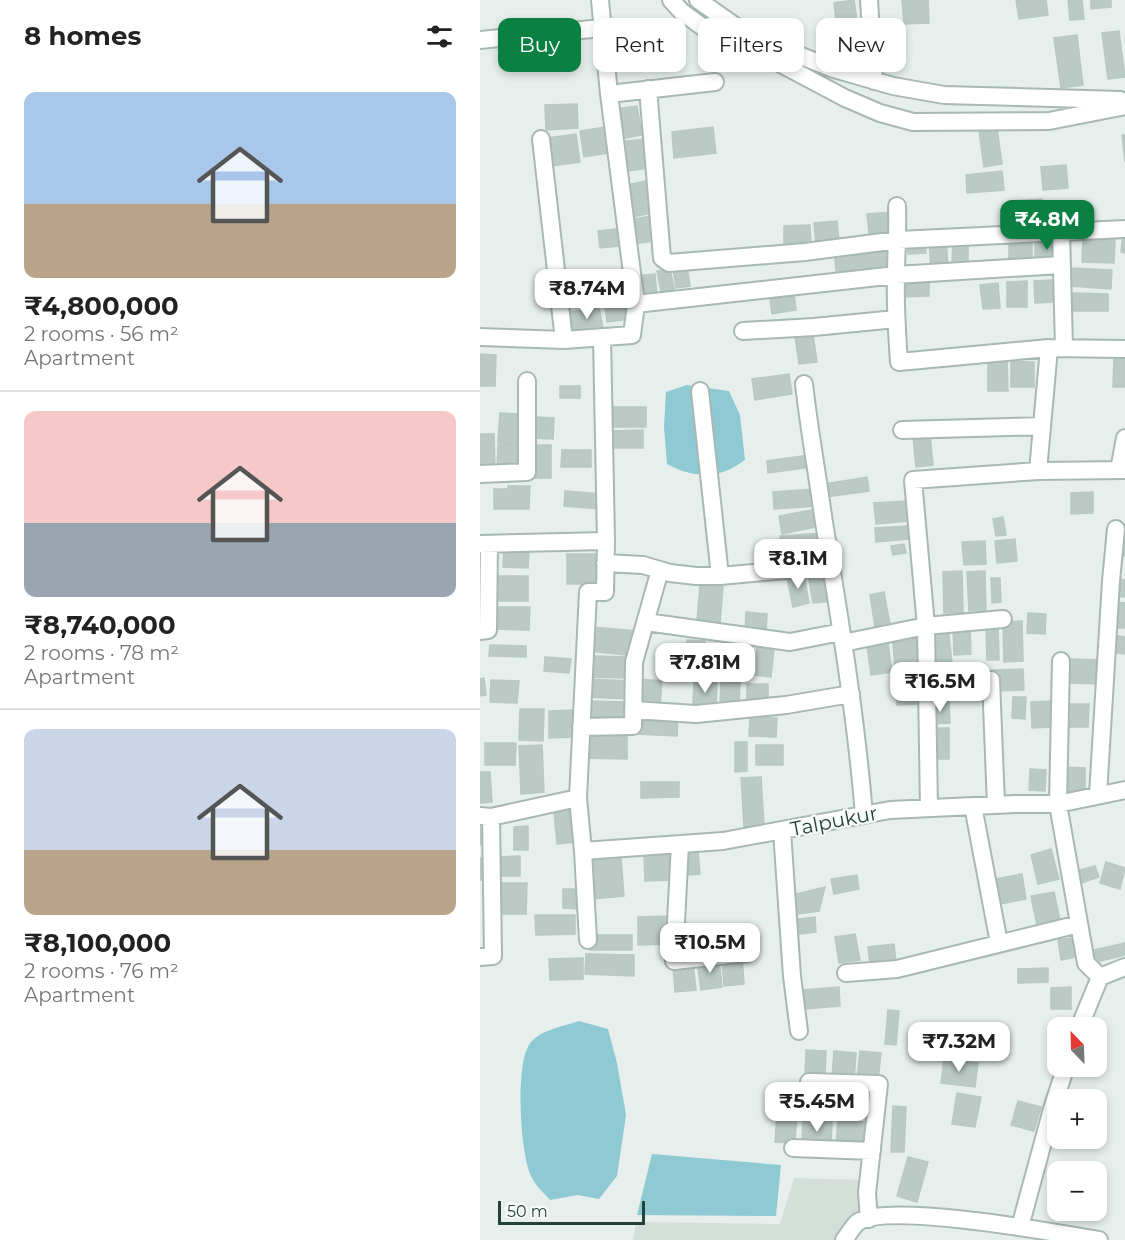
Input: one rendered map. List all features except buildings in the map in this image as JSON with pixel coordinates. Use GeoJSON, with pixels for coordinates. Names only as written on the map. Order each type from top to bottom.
{"type":"FeatureCollection","features":[{"type":"Feature","properties":{"kind":"street"},"geometry":{"type":"LineString","coordinates":[[600,0],[601,18]]}},
{"type":"Feature","properties":{"kind":"street"},"geometry":{"type":"LineString","coordinates":[[671,0],[682,12],[708,32],[762,54],[845,98],[880,113],[913,122],[1049,121],[1125,106]]}},
{"type":"Feature","properties":{"kind":"street"},"geometry":{"type":"LineString","coordinates":[[698,0],[748,35],[834,69],[893,86],[944,94],[1125,100]]}},
{"type":"Feature","properties":{"kind":"street"},"geometry":{"type":"LineString","coordinates":[[868,0],[874,81]]}},
{"type":"Feature","properties":{"kind":"street"},"geometry":{"type":"LineString","coordinates":[[480,40],[593,29]]}},
{"type":"Feature","properties":{"kind":"street"},"geometry":{"type":"LineString","coordinates":[[480,337],[564,340],[632,335],[636,304],[607,72]]}},
{"type":"Feature","properties":{"kind":"street"},"geometry":{"type":"LineString","coordinates":[[609,94],[715,82]]}},
{"type":"Feature","properties":{"kind":"street"},"geometry":{"type":"LineString","coordinates":[[648,89],[662,258],[669,263],[805,252],[898,240],[1125,229]]}},
{"type":"Feature","properties":{"kind":"street"},"geometry":{"type":"LineString","coordinates":[[541,139],[564,340]]}},
{"type":"Feature","properties":{"kind":"street"},"geometry":{"type":"LineString","coordinates":[[897,206],[898,362],[1057,348],[1125,349]]}},
{"type":"Feature","properties":{"kind":"street"},"geometry":{"type":"LineString","coordinates":[[1038,471],[1042,426],[1057,348],[1061,265],[1060,231]]}},
{"type":"Feature","properties":{"kind":"street"},"geometry":{"type":"LineString","coordinates":[[636,304],[896,275],[1061,265]]}},
{"type":"Feature","properties":{"kind":"street"},"geometry":{"type":"LineString","coordinates":[[743,331],[896,319]]}},
{"type":"Feature","properties":{"kind":"street"},"geometry":{"type":"LineString","coordinates":[[588,940],[578,798],[588,591],[605,592],[602,337]]}},
{"type":"Feature","properties":{"kind":"street"},"geometry":{"type":"LineString","coordinates":[[480,474],[527,472],[527,381]]}},
{"type":"Feature","properties":{"kind":"street"},"geometry":{"type":"LineString","coordinates":[[804,384],[810,438],[859,751],[864,815]]}},
{"type":"Feature","properties":{"kind":"street"},"geometry":{"type":"LineString","coordinates":[[700,391],[720,576]]}},
{"type":"Feature","properties":{"kind":"street"},"geometry":{"type":"LineString","coordinates":[[902,430],[1042,426]]}},
{"type":"Feature","properties":{"kind":"street"},"geometry":{"type":"LineString","coordinates":[[929,808],[926,626],[913,480],[1038,471],[1122,470],[1125,438]]}},
{"type":"Feature","properties":{"kind":"street"},"geometry":{"type":"LineString","coordinates":[[1098,795],[1116,529]]}},
{"type":"Feature","properties":{"kind":"street"},"geometry":{"type":"LineString","coordinates":[[480,631],[488,630],[485,544],[606,541]]}},
{"type":"Feature","properties":{"kind":"street"},"geometry":{"type":"LineString","coordinates":[[605,563],[643,565],[670,573],[720,576],[831,566]]}},
{"type":"Feature","properties":{"kind":"street"},"geometry":{"type":"LineString","coordinates":[[581,727],[633,726],[634,662],[660,570]]}},
{"type":"Feature","properties":{"kind":"street"},"geometry":{"type":"LineString","coordinates":[[646,622],[790,642],[1003,619]]}},
{"type":"Feature","properties":{"kind":"street"},"geometry":{"type":"LineString","coordinates":[[1061,661],[1058,804],[1086,963],[1100,977]]}},
{"type":"Feature","properties":{"kind":"street"},"geometry":{"type":"LineString","coordinates":[[990,680],[996,805]]}},
{"type":"Feature","properties":{"kind":"street"},"geometry":{"type":"LineString","coordinates":[[633,710],[696,714],[786,705],[851,694]]}},
{"type":"Feature","properties":{"kind":"street","name":"Talpukur"},"geometry":{"type":"LineString","coordinates":[[583,851],[723,841],[890,810],[1058,804],[1125,790]]}},
{"type":"Feature","properties":{"kind":"street"},"geometry":{"type":"LineString","coordinates":[[480,957],[494,956],[486,816],[578,798]]}},
{"type":"Feature","properties":{"kind":"street"},"geometry":{"type":"LineString","coordinates":[[973,806],[999,943]]}},
{"type":"Feature","properties":{"kind":"street"},"geometry":{"type":"LineString","coordinates":[[782,831],[792,976],[799,1031]]}},
{"type":"Feature","properties":{"kind":"street"},"geometry":{"type":"LineString","coordinates":[[680,844],[674,961],[747,952]]}},
{"type":"Feature","properties":{"kind":"street"},"geometry":{"type":"LineString","coordinates":[[846,973],[897,969],[1079,924]]}},
{"type":"Feature","properties":{"kind":"street"},"geometry":{"type":"LineString","coordinates":[[1084,1017],[1100,977],[1125,967]]}},
{"type":"Feature","properties":{"kind":"street"},"geometry":{"type":"LineString","coordinates":[[1020,1227],[1062,1077]]}},
{"type":"Feature","properties":{"kind":"street"},"geometry":{"type":"LineString","coordinates":[[809,1082],[879,1084],[867,1193],[869,1219]]}},
{"type":"Feature","properties":{"kind":"street"},"geometry":{"type":"LineString","coordinates":[[793,1148],[872,1151]]}},
{"type":"Feature","properties":{"kind":"street"},"geometry":{"type":"LineString","coordinates":[[844,1240],[858,1222],[877,1216],[903,1214],[1020,1227],[1059,1237],[1099,1240]]}},
{"type":"Feature","properties":{"kind":"shaded area"},"geometry":{"type":"Polygon","coordinates":[[[794,1178],[862,1180],[864,1213],[847,1223],[836,1240],[633,1240],[636,1222],[780,1224],[794,1178]]]}},
{"type":"Feature","properties":{"kind":"water"},"geometry":{"type":"Polygon","coordinates":[[[687,385],[729,391],[740,415],[745,460],[721,473],[705,475],[689,473],[667,464],[664,427],[666,392],[687,385]]]}},
{"type":"Feature","properties":{"kind":"water"},"geometry":{"type":"Polygon","coordinates":[[[579,1021],[608,1029],[617,1063],[626,1115],[617,1176],[599,1199],[578,1195],[550,1200],[532,1178],[528,1167],[522,1134],[521,1076],[527,1049],[536,1037],[579,1021]]]}},
{"type":"Feature","properties":{"kind":"water"},"geometry":{"type":"Polygon","coordinates":[[[652,1154],[781,1165],[776,1216],[637,1215],[652,1154]]]}}]}
